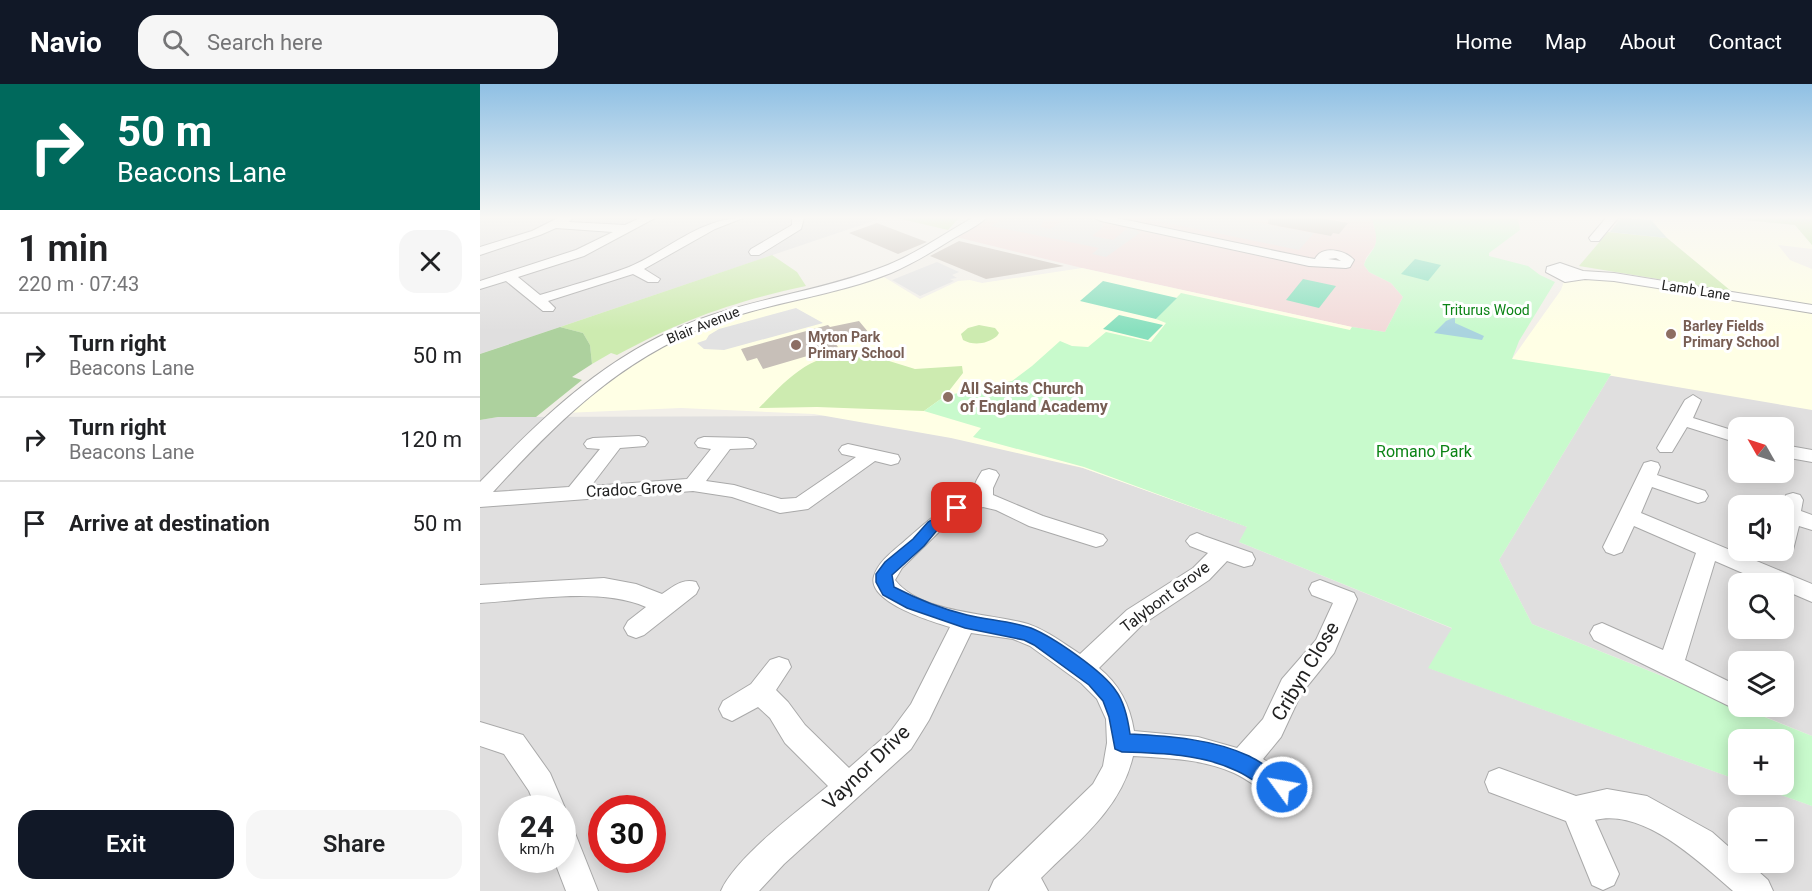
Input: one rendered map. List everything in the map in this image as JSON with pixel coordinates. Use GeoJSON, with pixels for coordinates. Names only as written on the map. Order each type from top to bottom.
{"type":"FeatureCollection","features":[{"type":"Feature","properties":{"kind":"street"},"geometry":{"type":"LineString","coordinates":[[480,285],[572,256]]}},
{"type":"Feature","properties":{"kind":"street"},"geometry":{"type":"LineString","coordinates":[[538,300],[634,269],[658,256]]}},
{"type":"Feature","properties":{"kind":"street","name":"Blair Avenue"},"geometry":{"type":"LineString","coordinates":[[480,494],[554,416],[589,385],[643,351],[701,323],[739,310],[883,271],[919,256]]}},
{"type":"Feature","properties":{"kind":"street"},"geometry":{"type":"LineString","coordinates":[[1285,256],[1324,260]]}},
{"type":"Feature","properties":{"kind":"street"},"geometry":{"type":"LineString","coordinates":[[634,269],[653,279]]}},
{"type":"Feature","properties":{"kind":"street","name":"Lamb Lane"},"geometry":{"type":"LineString","coordinates":[[1559,274],[1572,269],[1580,275],[1614,277],[1812,309]]}},
{"type":"Feature","properties":{"kind":"street"},"geometry":{"type":"LineString","coordinates":[[508,276],[550,310]]}},
{"type":"Feature","properties":{"kind":"street"},"geometry":{"type":"LineString","coordinates":[[1666,448],[1693,400]]}},
{"type":"Feature","properties":{"kind":"street"},"geometry":{"type":"LineString","coordinates":[[1683,420],[1728,435]]}},
{"type":"Feature","properties":{"kind":"street"},"geometry":{"type":"LineString","coordinates":[[593,444],[639,442]]}},
{"type":"Feature","properties":{"kind":"street","name":"Cradoc Grove"},"geometry":{"type":"LineString","coordinates":[[576,492],[615,443]]}},
{"type":"Feature","properties":{"kind":"street"},"geometry":{"type":"LineString","coordinates":[[704,443],[747,444]]}},
{"type":"Feature","properties":{"kind":"street","name":"Cradoc Grove"},"geometry":{"type":"LineString","coordinates":[[693,486],[725,443]]}},
{"type":"Feature","properties":{"kind":"street","name":"Cradoc Grove"},"geometry":{"type":"LineString","coordinates":[[480,500],[693,486],[734,491],[780,506],[791,506],[801,504],[881,457],[848,450]]}},
{"type":"Feature","properties":{"kind":"street"},"geometry":{"type":"LineString","coordinates":[[1794,453],[1812,456]]}},
{"type":"Feature","properties":{"kind":"street"},"geometry":{"type":"LineString","coordinates":[[1614,547],[1649,472],[1698,496]]}},
{"type":"Feature","properties":{"kind":"street"},"geometry":{"type":"LineString","coordinates":[[983,500],[984,488],[989,475]]}},
{"type":"Feature","properties":{"kind":"street"},"geometry":{"type":"LineString","coordinates":[[1019,886],[1107,788],[1117,764],[1122,743],[1118,717],[1110,697],[1096,680],[1040,640],[1026,634],[965,622],[896,596],[888,591],[884,582],[884,574],[944,516],[972,502],[983,500],[1001,504],[1033,520],[1077,532],[1096,540]]}},
{"type":"Feature","properties":{"kind":"street"},"geometry":{"type":"LineString","coordinates":[[1794,510],[1812,523]]}},
{"type":"Feature","properties":{"kind":"street"},"geometry":{"type":"LineString","coordinates":[[1629,516],[1768,573]]}},
{"type":"Feature","properties":{"kind":"street","name":"Talybont Grove"},"geometry":{"type":"LineString","coordinates":[[1081,669],[1135,616],[1233,555],[1197,541]]}},
{"type":"Feature","properties":{"kind":"street"},"geometry":{"type":"LineString","coordinates":[[1671,665],[1708,548]]}},
{"type":"Feature","properties":{"kind":"street"},"geometry":{"type":"LineString","coordinates":[[1794,585],[1812,593]]}},
{"type":"Feature","properties":{"kind":"street"},"geometry":{"type":"LineString","coordinates":[[480,594],[604,587],[636,593],[664,605]]}},
{"type":"Feature","properties":{"kind":"street"},"geometry":{"type":"LineString","coordinates":[[636,628],[688,588]]}},
{"type":"Feature","properties":{"kind":"street","name":"Cribyn Close"},"geometry":{"type":"LineString","coordinates":[[1242,763],[1272,728],[1291,687],[1325,646],[1346,599],[1320,589]]}},
{"type":"Feature","properties":{"kind":"street","name":"Vaynor Drive"},"geometry":{"type":"LineString","coordinates":[[737,891],[773,853],[901,740],[920,712],[965,622]]}},
{"type":"Feature","properties":{"kind":"street"},"geometry":{"type":"LineString","coordinates":[[1602,633],[1728,693]]}},
{"type":"Feature","properties":{"kind":"street"},"geometry":{"type":"LineString","coordinates":[[732,709],[760,692],[778,667]]}},
{"type":"Feature","properties":{"kind":"street"},"geometry":{"type":"LineString","coordinates":[[760,692],[779,711],[795,734],[848,786]]}},
{"type":"Feature","properties":{"kind":"street"},"geometry":{"type":"LineString","coordinates":[[480,734],[513,744],[540,783],[545,795]]}},
{"type":"Feature","properties":{"kind":"street"},"geometry":{"type":"LineString","coordinates":[[1122,743],[1168,745],[1205,751],[1242,763],[1282,787]]}},
{"type":"Feature","properties":{"kind":"street"},"geometry":{"type":"LineString","coordinates":[[1500,782],[1576,811],[1607,803],[1647,811],[1701,843],[1757,891]]}},
{"type":"Feature","properties":{"kind":"street"},"geometry":{"type":"LineString","coordinates":[[1576,811],[1603,874]]}},
{"type":"Feature","properties":{"kind":"street"},"geometry":{"type":"LineString","coordinates":[[575,873],[582,891]]}},
{"type":"Feature","properties":{"kind":"shaded area"},"geometry":{"type":"Polygon","coordinates":[[[480,256],[771,256],[480,354],[480,256]]]}},
{"type":"Feature","properties":{"kind":"shaded area"},"geometry":{"type":"Polygon","coordinates":[[[1032,256],[1368,256],[1364,265],[1369,272],[1391,283],[1403,297],[1385,332],[1352,327],[1032,256]]]}},
{"type":"Feature","properties":{"kind":"shaded area"},"geometry":{"type":"Polygon","coordinates":[[[1688,256],[1787,256],[1790,260],[1812,269],[1812,305],[1731,291],[1688,256]]]}},
{"type":"Feature","properties":{"kind":"shaded area"},"geometry":{"type":"Polygon","coordinates":[[[937,262],[959,272],[952,275],[957,278],[950,279],[954,281],[920,296],[892,280],[937,262]]]}},
{"type":"Feature","properties":{"kind":"shaded area","name":"All Saints Church of England Academy"},"geometry":{"type":"Polygon","coordinates":[[[1082,268],[1352,327],[1248,527],[1083,468],[951,438],[814,414],[681,408],[564,413],[594,385],[693,328],[772,305],[884,277],[920,299],[958,281],[970,280],[982,283],[1082,268]]]}},
{"type":"Feature","properties":{"kind":"shaded area","name":"Barley Fields Primary School"},"geometry":{"type":"Polygon","coordinates":[[[1580,275],[1812,309],[1812,410],[1512,359],[1561,290],[1565,278],[1580,275]]]}},
{"type":"Feature","properties":{"kind":"shaded area"},"geometry":{"type":"Polygon","coordinates":[[[796,308],[823,323],[724,350],[704,349],[697,343],[706,340],[709,335],[719,329],[796,308]]]}},
{"type":"Feature","properties":{"kind":"shaded area"},"geometry":{"type":"Polygon","coordinates":[[[1611,374],[1812,408],[1812,736],[1766,717],[1794,717],[1794,651],[1728,651],[1728,702],[1532,624],[1499,560],[1611,374]]]}},
{"type":"Feature","properties":{"kind":"shaded area"},"geometry":{"type":"Polygon","coordinates":[[[924,411],[1248,527],[1239,542],[1453,629],[1429,668],[1728,776],[1728,795],[1781,795],[1812,806],[1812,891],[480,891],[480,420],[498,417],[811,416],[924,411]]]}},
{"type":"Feature","properties":{"kind":"green space"},"geometry":{"type":"Polygon","coordinates":[[[770,256],[797,272],[806,286],[756,298],[709,313],[617,355],[611,353],[592,364],[590,345],[583,333],[560,327],[770,256]]]}},
{"type":"Feature","properties":{"kind":"green space","name":"Romano Park"},"geometry":{"type":"Polygon","coordinates":[[[1369,256],[1489,256],[1528,266],[1555,282],[1519,341],[1512,359],[1611,374],[1499,560],[1532,624],[1728,702],[1728,717],[1764,717],[1812,736],[1812,806],[1781,795],[1794,795],[1794,729],[1728,729],[1728,776],[1428,668],[1452,628],[1239,542],[1247,527],[1084,467],[973,437],[981,428],[924,411],[945,396],[1012,381],[1060,341],[1072,346],[1088,347],[1106,332],[1151,342],[1166,323],[1156,319],[1181,293],[1350,330],[1352,327],[1385,332],[1403,297],[1391,283],[1369,272],[1364,265],[1369,256]]]}},
{"type":"Feature","properties":{"kind":"green space"},"geometry":{"type":"Polygon","coordinates":[[[1588,256],[1688,256],[1731,291],[1579,266],[1588,256]]]}},
{"type":"Feature","properties":{"kind":"green space"},"geometry":{"type":"Polygon","coordinates":[[[1415,259],[1441,265],[1428,281],[1401,274],[1415,259]]]}},
{"type":"Feature","properties":{"kind":"green space"},"geometry":{"type":"Polygon","coordinates":[[[1303,279],[1336,286],[1319,308],[1286,300],[1303,279]]]}},
{"type":"Feature","properties":{"kind":"green space"},"geometry":{"type":"Polygon","coordinates":[[[1103,281],[1177,298],[1156,319],[1080,301],[1103,281]]]}},
{"type":"Feature","properties":{"kind":"green space"},"geometry":{"type":"Polygon","coordinates":[[[1119,315],[1163,325],[1148,340],[1103,329],[1119,315]]]}},
{"type":"Feature","properties":{"kind":"green space"},"geometry":{"type":"Polygon","coordinates":[[[979,325],[995,328],[999,333],[993,339],[980,343],[963,340],[961,334],[968,328],[979,325]]]}},
{"type":"Feature","properties":{"kind":"green space"},"geometry":{"type":"Polygon","coordinates":[[[560,327],[583,333],[590,345],[592,364],[572,377],[582,380],[536,417],[498,417],[480,420],[480,354],[560,327]]]}},
{"type":"Feature","properties":{"kind":"green space"},"geometry":{"type":"Polygon","coordinates":[[[860,352],[915,369],[962,366],[963,373],[945,396],[924,411],[817,407],[759,408],[781,385],[815,361],[843,353],[860,352]]]}},
{"type":"Feature","properties":{"kind":"water"},"geometry":{"type":"Polygon","coordinates":[[[1455,317],[1455,323],[1484,336],[1482,340],[1434,333],[1446,321],[1455,317]]]}},
{"type":"Feature","properties":{"kind":"building"},"geometry":{"type":"Polygon","coordinates":[[[930,256],[1021,256],[1064,266],[986,279],[930,256]]]}},
{"type":"Feature","properties":{"kind":"building","name":"Myton Park Primary School"},"geometry":{"type":"Polygon","coordinates":[[[859,321],[869,333],[835,343],[838,347],[763,369],[757,358],[747,361],[741,349],[828,325],[830,327],[859,321]]]}},
{"type":"Feature","properties":{"kind":"place","name":"Barley Fields Primary School"},"geometry":{"type":"Point","coordinates":[1671,334]}},
{"type":"Feature","properties":{"kind":"place","name":"Myton Park Primary School"},"geometry":{"type":"Point","coordinates":[796,345]}},
{"type":"Feature","properties":{"kind":"place","name":"All Saints Church of England Academy"},"geometry":{"type":"Point","coordinates":[948,397]}},
{"type":"Feature","properties":{"kind":"route"},"geometry":{"type":"LineString","coordinates":[[957,508],[933,525],[918,542],[890,566],[884,574],[884,582],[888,591],[913,604],[965,622],[1002,628],[1040,640],[1096,680],[1110,697],[1118,717],[1122,743],[1168,745],[1205,751],[1242,763],[1282,787]]}},
{"type":"Feature","properties":{"kind":"park label","name":"Triturus Wood"},"geometry":{"type":"Point","coordinates":[1486,310]}}]}
